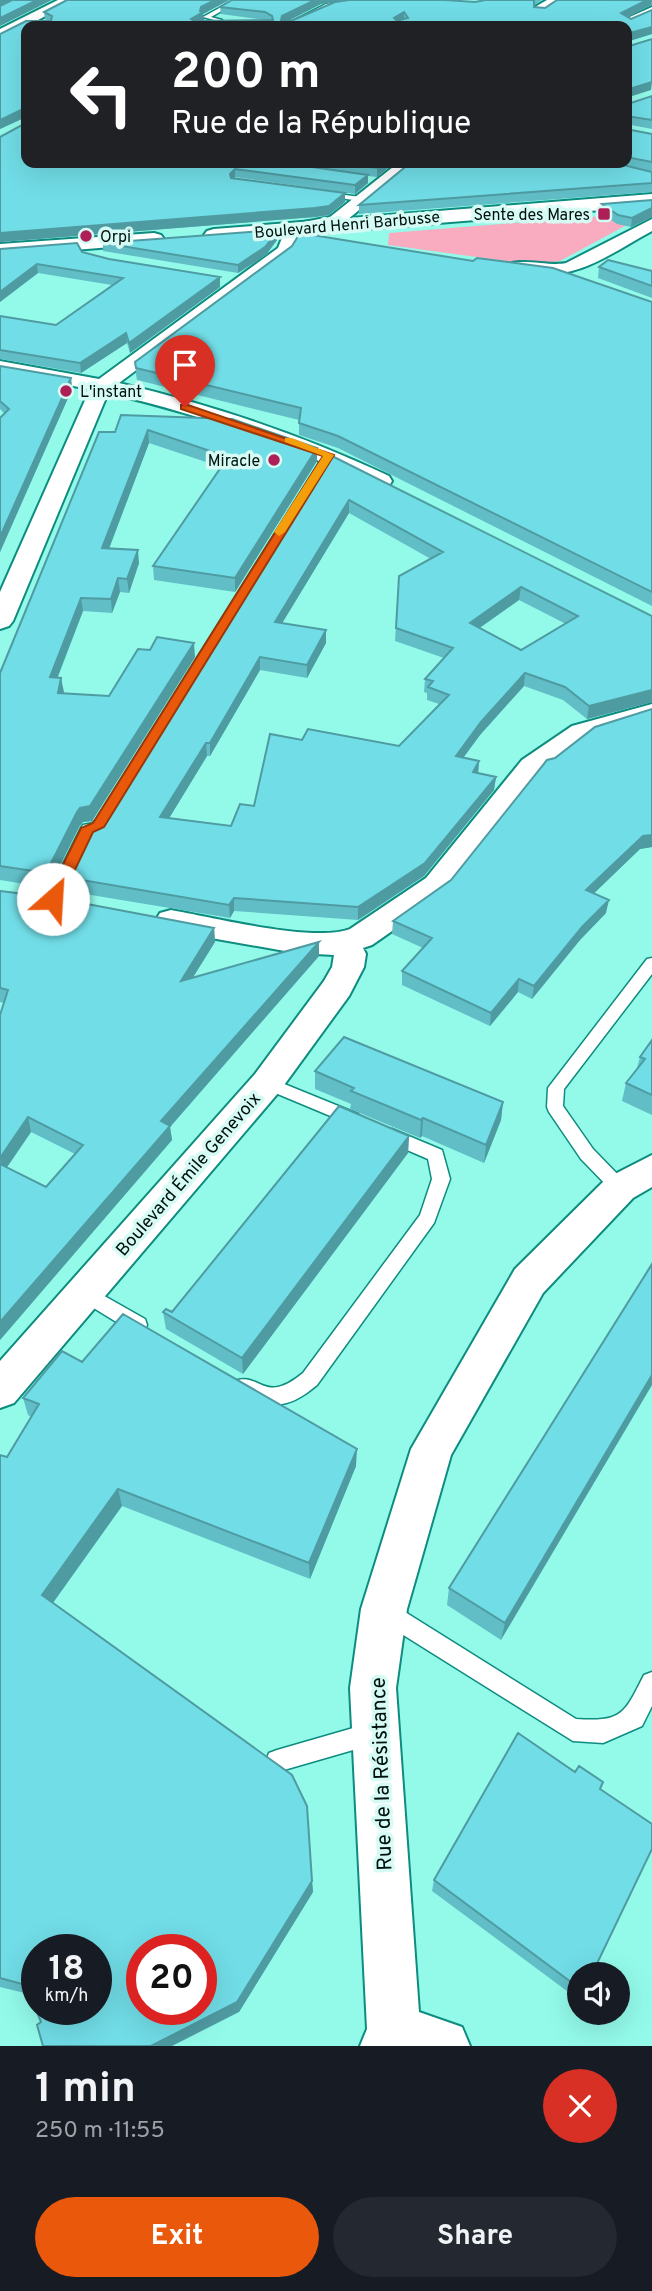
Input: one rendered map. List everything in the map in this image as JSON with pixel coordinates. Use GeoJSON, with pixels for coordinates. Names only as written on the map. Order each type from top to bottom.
{"type":"FeatureCollection","features":[{"type":"Feature","properties":{"kind":"street"},"geometry":{"type":"LineString","coordinates":[[27,21],[69,0]]}},
{"type":"Feature","properties":{"kind":"street"},"geometry":{"type":"LineString","coordinates":[[539,10],[556,0]]}},
{"type":"Feature","properties":{"kind":"street"},"geometry":{"type":"LineString","coordinates":[[638,0],[652,2]]}},
{"type":"Feature","properties":{"kind":"street"},"geometry":{"type":"LineString","coordinates":[[629,20],[652,11]]}},
{"type":"Feature","properties":{"kind":"street"},"geometry":{"type":"LineString","coordinates":[[0,35],[21,24]]}},
{"type":"Feature","properties":{"kind":"street"},"geometry":{"type":"LineString","coordinates":[[0,621],[95,396],[104,384],[285,251],[290,233],[335,221],[361,199],[377,180],[399,168]]}},
{"type":"Feature","properties":{"kind":"street","name":"Boulevard Henri Barbusse"},"geometry":{"type":"LineString","coordinates":[[0,250],[183,237],[290,233],[316,227],[652,200]]}},
{"type":"Feature","properties":{"kind":"street"},"geometry":{"type":"LineString","coordinates":[[555,271],[572,267],[652,224]]}},
{"type":"Feature","properties":{"kind":"street"},"geometry":{"type":"LineString","coordinates":[[316,227],[322,236],[343,242]]}},
{"type":"Feature","properties":{"kind":"street"},"geometry":{"type":"LineString","coordinates":[[634,235],[652,240]]}},
{"type":"Feature","properties":{"kind":"street"},"geometry":{"type":"LineString","coordinates":[[86,244],[90,254],[111,261]]}},
{"type":"Feature","properties":{"kind":"street"},"geometry":{"type":"LineString","coordinates":[[496,265],[555,271],[588,283]]}},
{"type":"Feature","properties":{"kind":"street"},"geometry":{"type":"LineString","coordinates":[[216,278],[242,282]]}},
{"type":"Feature","properties":{"kind":"street"},"geometry":{"type":"LineString","coordinates":[[0,367],[141,392],[329,455],[404,493]]}},
{"type":"Feature","properties":{"kind":"street"},"geometry":{"type":"LineString","coordinates":[[140,915],[269,938],[343,944],[361,937],[437,885],[532,766],[582,732],[652,712]]}},
{"type":"Feature","properties":{"kind":"street","name":"Boulevard Émile Genevoix"},"geometry":{"type":"LineString","coordinates":[[0,1390],[267,1083],[337,988],[348,967],[350,954],[343,944]]}},
{"type":"Feature","properties":{"kind":"street","name":"Rue de la Résistance"},"geometry":{"type":"LineString","coordinates":[[390,2038],[373,1688],[384,1609],[432,1449],[529,1281],[636,1179]]}},
{"type":"Feature","properties":{"kind":"street"},"geometry":{"type":"LineString","coordinates":[[390,2038],[443,2046]]}},
{"type":"Feature","properties":{"kind":"lane"},"geometry":{"type":"LineString","coordinates":[[220,21],[206,17],[238,0]]}},
{"type":"Feature","properties":{"kind":"lane"},"geometry":{"type":"LineString","coordinates":[[296,21],[328,5],[357,3]]}},
{"type":"Feature","properties":{"kind":"lane"},"geometry":{"type":"LineString","coordinates":[[310,192],[361,199]]}},
{"type":"Feature","properties":{"kind":"lane"},"geometry":{"type":"LineString","coordinates":[[52,899],[88,828],[97,827],[329,455]]}},
{"type":"Feature","properties":{"kind":"lane"},"geometry":{"type":"LineString","coordinates":[[636,1179],[587,1154],[555,1107],[556,1088],[652,963]]}},
{"type":"Feature","properties":{"kind":"lane"},"geometry":{"type":"LineString","coordinates":[[230,1380],[274,1398],[291,1396],[310,1379],[428,1219],[441,1179],[436,1155],[267,1083]]}},
{"type":"Feature","properties":{"kind":"lane"},"geometry":{"type":"LineString","coordinates":[[85,1293],[152,1333]]}},
{"type":"Feature","properties":{"kind":"lane"},"geometry":{"type":"LineString","coordinates":[[384,1609],[573,1730],[603,1732],[634,1718],[652,1683]]}},
{"type":"Feature","properties":{"kind":"lane"},"geometry":{"type":"LineString","coordinates":[[277,1761],[376,1732]]}},
{"type":"Feature","properties":{"kind":"shaded area"},"geometry":{"type":"Polygon","coordinates":[[[626,214],[636,220],[560,261],[528,264],[388,245],[389,233],[626,214]]]}},
{"type":"Feature","properties":{"kind":"building"},"geometry":{"type":"Polygon","coordinates":[[[12,0],[37,0],[0,18],[0,6],[12,0]]]}},
{"type":"Feature","properties":{"kind":"building"},"geometry":{"type":"Polygon","coordinates":[[[67,0],[215,0],[201,7],[200,11],[203,12],[191,19],[194,21],[51,21],[52,16],[44,12],[67,0]]]}},
{"type":"Feature","properties":{"kind":"building"},"geometry":{"type":"Polygon","coordinates":[[[232,0],[315,0],[282,16],[281,20],[291,21],[194,21],[273,20],[272,16],[265,12],[220,7],[232,0]]]}},
{"type":"Feature","properties":{"kind":"building"},"geometry":{"type":"Polygon","coordinates":[[[349,0],[534,0],[534,7],[545,8],[557,0],[647,0],[621,13],[631,19],[652,10],[652,27],[632,32],[632,21],[397,21],[291,21],[335,2],[349,0]],[[404,12],[394,18],[397,21],[408,18],[404,12]]]}},
{"type":"Feature","properties":{"kind":"building"},"geometry":{"type":"Polygon","coordinates":[[[21,24],[21,110],[0,120],[0,34],[21,24]]]}},
{"type":"Feature","properties":{"kind":"building"},"geometry":{"type":"Polygon","coordinates":[[[652,39],[652,82],[632,88],[632,45],[652,39]]]}},
{"type":"Feature","properties":{"kind":"building"},"geometry":{"type":"Polygon","coordinates":[[[652,96],[652,120],[632,117],[632,103],[652,96]]]}},
{"type":"Feature","properties":{"kind":"building"},"geometry":{"type":"Polygon","coordinates":[[[21,126],[21,168],[319,168],[368,175],[355,185],[235,169],[230,174],[231,178],[345,193],[329,206],[315,208],[0,233],[0,137],[21,126]]]}},
{"type":"Feature","properties":{"kind":"building"},"geometry":{"type":"Polygon","coordinates":[[[632,130],[652,134],[652,162],[632,158],[632,130]]]}},
{"type":"Feature","properties":{"kind":"building"},"geometry":{"type":"Polygon","coordinates":[[[632,167],[652,172],[652,183],[359,205],[404,168],[632,167]]]}},
{"type":"Feature","properties":{"kind":"building"},"geometry":{"type":"Polygon","coordinates":[[[652,200],[652,208],[632,218],[618,215],[602,204],[652,200]]]}},
{"type":"Feature","properties":{"kind":"building"},"geometry":{"type":"Polygon","coordinates":[[[277,232],[265,247],[238,265],[103,243],[277,232]]]}},
{"type":"Feature","properties":{"kind":"building"},"geometry":{"type":"Polygon","coordinates":[[[300,233],[473,261],[477,258],[553,268],[652,302],[652,592],[338,436],[299,423],[301,408],[136,368],[135,362],[292,246],[300,233]]]}},
{"type":"Feature","properties":{"kind":"building"},"geometry":{"type":"Polygon","coordinates":[[[77,243],[82,252],[109,259],[220,277],[129,343],[126,333],[80,363],[0,350],[0,316],[56,325],[123,278],[37,264],[0,292],[0,249],[77,243]]]}},
{"type":"Feature","properties":{"kind":"building"},"geometry":{"type":"Polygon","coordinates":[[[608,260],[652,271],[652,286],[599,267],[608,260]]]}},
{"type":"Feature","properties":{"kind":"building"},"geometry":{"type":"Polygon","coordinates":[[[0,366],[71,378],[0,537],[0,418],[9,409],[0,401],[0,366]]]}},
{"type":"Feature","properties":{"kind":"building"},"geometry":{"type":"Polygon","coordinates":[[[121,415],[232,419],[317,448],[235,578],[153,566],[228,457],[148,430],[102,548],[138,550],[127,579],[118,578],[111,599],[81,598],[50,677],[61,678],[58,693],[109,696],[138,649],[150,650],[157,637],[194,643],[90,806],[80,808],[77,812],[46,873],[0,866],[0,673],[99,432],[115,432],[121,415]]]}},
{"type":"Feature","properties":{"kind":"building"},"geometry":{"type":"Polygon","coordinates":[[[330,455],[652,616],[652,690],[589,706],[565,687],[525,673],[481,722],[456,756],[479,761],[473,772],[496,777],[425,863],[358,907],[234,898],[229,905],[64,877],[93,821],[103,818],[210,646],[215,647],[249,590],[251,582],[330,455]],[[349,500],[275,622],[326,630],[307,665],[260,657],[210,743],[206,743],[160,817],[231,826],[240,804],[254,806],[270,734],[302,740],[308,729],[399,746],[449,695],[428,687],[433,681],[425,679],[453,648],[396,628],[399,576],[443,552],[349,500]],[[521,587],[470,623],[521,650],[578,616],[521,587]]]}},
{"type":"Feature","properties":{"kind":"building"},"geometry":{"type":"Polygon","coordinates":[[[652,709],[652,835],[643,836],[586,890],[609,900],[582,927],[534,986],[519,979],[491,1013],[402,971],[432,938],[393,921],[451,880],[547,760],[555,758],[595,727],[652,709]]]}},
{"type":"Feature","properties":{"kind":"building"},"geometry":{"type":"Polygon","coordinates":[[[0,891],[50,897],[214,928],[181,981],[319,942],[161,1121],[170,1126],[0,1322],[0,1164],[46,1187],[83,1145],[28,1117],[0,1158],[0,1015],[8,990],[0,988],[0,891]]]}},
{"type":"Feature","properties":{"kind":"building"},"geometry":{"type":"Polygon","coordinates":[[[344,1037],[503,1102],[486,1145],[351,1091],[354,1088],[315,1071],[344,1037]]]}},
{"type":"Feature","properties":{"kind":"building"},"geometry":{"type":"Polygon","coordinates":[[[652,1040],[652,1095],[626,1083],[645,1059],[640,1057],[652,1040]]]}},
{"type":"Feature","properties":{"kind":"building"},"geometry":{"type":"Polygon","coordinates":[[[339,1106],[409,1136],[242,1358],[163,1312],[166,1309],[172,1312],[339,1106]]]}},
{"type":"Feature","properties":{"kind":"building"},"geometry":{"type":"Polygon","coordinates":[[[652,1264],[652,1375],[505,1623],[449,1588],[652,1264]]]}},
{"type":"Feature","properties":{"kind":"building"},"geometry":{"type":"Polygon","coordinates":[[[123,1314],[357,1449],[309,1563],[118,1489],[42,1595],[292,1775],[307,1806],[312,1881],[237,2002],[217,2012],[217,1934],[126,1934],[126,2025],[192,2025],[151,2046],[43,2046],[37,2025],[112,2025],[112,1934],[21,1934],[21,1984],[0,1978],[0,1455],[7,1457],[39,1404],[23,1398],[62,1351],[82,1362],[123,1314]]]}},
{"type":"Feature","properties":{"kind":"building"},"geometry":{"type":"Polygon","coordinates":[[[518,1733],[575,1772],[579,1766],[603,1782],[600,1789],[652,1824],[652,1849],[598,1962],[567,1962],[567,1979],[434,1880],[518,1733]]]}},
{"type":"Feature","properties":{"kind":"slow traffic"},"geometry":{"type":"LineString","coordinates":[[279,532],[329,455],[288,440]]}},
{"type":"Feature","properties":{"kind":"place","name":"Sente des Mares"},"geometry":{"type":"Point","coordinates":[604,214]}},
{"type":"Feature","properties":{"kind":"place","name":"Orpi"},"geometry":{"type":"Point","coordinates":[86,236]}},
{"type":"Feature","properties":{"kind":"place","name":"L'instant"},"geometry":{"type":"Point","coordinates":[66,391]}},
{"type":"Feature","properties":{"kind":"place","name":"Miracle"},"geometry":{"type":"Point","coordinates":[274,460]}},
{"type":"Feature","properties":{"kind":"route"},"geometry":{"type":"LineString","coordinates":[[53,899],[88,828],[97,827],[329,455],[185,407]]}}]}
